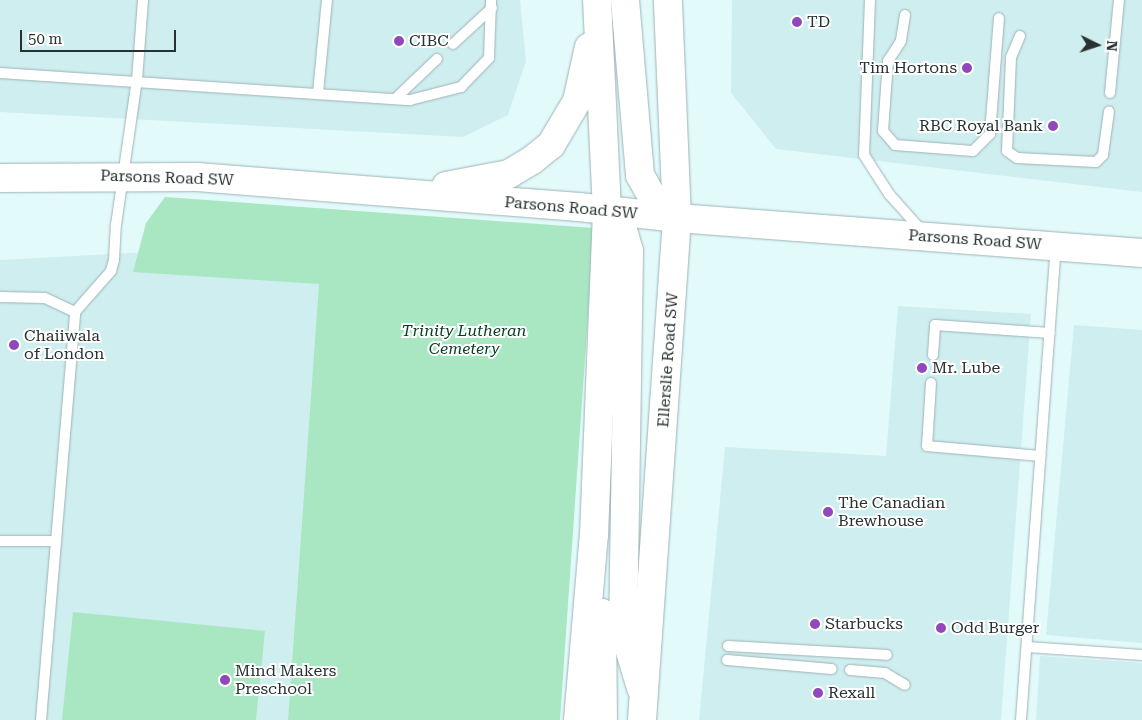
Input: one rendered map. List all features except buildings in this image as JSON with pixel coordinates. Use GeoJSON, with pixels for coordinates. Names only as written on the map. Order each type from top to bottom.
{"type":"FeatureCollection","features":[{"type":"Feature","properties":{"kind":"main road"},"geometry":{"type":"LineString","coordinates":[[395,194],[482,182],[509,174],[531,161],[551,145],[577,101],[585,73],[596,0]]}},
{"type":"Feature","properties":{"kind":"main road"},"geometry":{"type":"LineString","coordinates":[[578,720],[594,535],[607,211],[596,0]]}},
{"type":"Feature","properties":{"kind":"main road"},"geometry":{"type":"LineString","coordinates":[[625,0],[640,175],[654,200],[677,218]]}},
{"type":"Feature","properties":{"kind":"main road","name":"Ellerslie Road SW"},"geometry":{"type":"LineString","coordinates":[[644,709],[677,218],[668,0]]}},
{"type":"Feature","properties":{"kind":"main road","name":"Parsons Road SW"},"geometry":{"type":"LineString","coordinates":[[0,178],[197,177],[677,218],[1142,253]]}},
{"type":"Feature","properties":{"kind":"main road"},"geometry":{"type":"LineString","coordinates":[[607,211],[623,230],[629,251],[624,628],[644,709]]}},
{"type":"Feature","properties":{"kind":"main road"},"geometry":{"type":"LineString","coordinates":[[594,535],[604,632],[603,720]]}},
{"type":"Feature","properties":{"kind":"lane"},"geometry":{"type":"LineString","coordinates":[[41,720],[75,312],[110,271],[137,80],[143,0]]}},
{"type":"Feature","properties":{"kind":"lane"},"geometry":{"type":"LineString","coordinates":[[318,93],[327,0]]}},
{"type":"Feature","properties":{"kind":"lane"},"geometry":{"type":"LineString","coordinates":[[870,0],[864,155],[889,194],[927,236]]}},
{"type":"Feature","properties":{"kind":"lane"},"geometry":{"type":"LineString","coordinates":[[1110,93],[1113,42],[1119,0]]}},
{"type":"Feature","properties":{"kind":"lane"},"geometry":{"type":"LineString","coordinates":[[0,73],[137,80],[410,100],[461,88],[489,58],[492,4]]}},
{"type":"Feature","properties":{"kind":"lane"},"geometry":{"type":"LineString","coordinates":[[453,44],[492,4]]}},
{"type":"Feature","properties":{"kind":"lane"},"geometry":{"type":"LineString","coordinates":[[905,15],[901,41],[888,61],[883,131],[895,146],[973,151],[990,134],[999,18]]}},
{"type":"Feature","properties":{"kind":"lane"},"geometry":{"type":"LineString","coordinates":[[1020,36],[1011,57],[1007,151],[1017,158],[1096,162],[1103,156],[1109,111]]}},
{"type":"Feature","properties":{"kind":"lane"},"geometry":{"type":"LineString","coordinates":[[395,99],[437,59]]}},
{"type":"Feature","properties":{"kind":"lane"},"geometry":{"type":"LineString","coordinates":[[1021,720],[1056,246]]}},
{"type":"Feature","properties":{"kind":"lane"},"geometry":{"type":"LineString","coordinates":[[0,297],[45,298],[75,312]]}},
{"type":"Feature","properties":{"kind":"lane"},"geometry":{"type":"LineString","coordinates":[[933,355],[935,325],[1050,333]]}},
{"type":"Feature","properties":{"kind":"lane"},"geometry":{"type":"LineString","coordinates":[[931,383],[927,446],[1041,456]]}},
{"type":"Feature","properties":{"kind":"lane"},"geometry":{"type":"LineString","coordinates":[[0,541],[55,541]]}},
{"type":"Feature","properties":{"kind":"lane"},"geometry":{"type":"LineString","coordinates":[[728,646],[887,655]]}},
{"type":"Feature","properties":{"kind":"lane"},"geometry":{"type":"LineString","coordinates":[[1027,647],[1142,655]]}},
{"type":"Feature","properties":{"kind":"lane"},"geometry":{"type":"LineString","coordinates":[[727,660],[832,669]]}},
{"type":"Feature","properties":{"kind":"lane"},"geometry":{"type":"LineString","coordinates":[[850,670],[885,672],[905,685]]}},
{"type":"Feature","properties":{"kind":"shaded area"},"geometry":{"type":"Polygon","coordinates":[[[0,0],[520,0],[526,61],[508,115],[463,137],[0,112],[0,0]]]}},
{"type":"Feature","properties":{"kind":"shaded area"},"geometry":{"type":"Polygon","coordinates":[[[732,0],[1142,0],[1142,192],[776,149],[731,93],[732,0]]]}},
{"type":"Feature","properties":{"kind":"shaded area"},"geometry":{"type":"Polygon","coordinates":[[[187,250],[384,260],[352,720],[0,720],[0,260],[187,250]]]}},
{"type":"Feature","properties":{"kind":"shaded area"},"geometry":{"type":"Polygon","coordinates":[[[898,306],[1031,314],[1001,720],[699,720],[725,447],[886,456],[898,306]]]}},
{"type":"Feature","properties":{"kind":"shaded area"},"geometry":{"type":"Polygon","coordinates":[[[1074,325],[1142,330],[1142,643],[1046,635],[1074,325]]]}},
{"type":"Feature","properties":{"kind":"shaded area"},"geometry":{"type":"Polygon","coordinates":[[[1040,656],[1142,663],[1142,720],[1036,720],[1040,656]]]}},
{"type":"Feature","properties":{"kind":"green space","name":"Trinity Lutheran Cemetery"},"geometry":{"type":"Polygon","coordinates":[[[165,197],[594,228],[560,720],[288,720],[319,284],[133,272],[146,223],[165,197]]]}},
{"type":"Feature","properties":{"kind":"green space"},"geometry":{"type":"Polygon","coordinates":[[[73,612],[265,631],[256,720],[62,720],[73,612]]]}},
{"type":"Feature","properties":{"kind":"place","name":"TD"},"geometry":{"type":"Point","coordinates":[797,22]}},
{"type":"Feature","properties":{"kind":"place","name":"CIBC"},"geometry":{"type":"Point","coordinates":[399,41]}},
{"type":"Feature","properties":{"kind":"place","name":"Tim Hortons"},"geometry":{"type":"Point","coordinates":[967,68]}},
{"type":"Feature","properties":{"kind":"place","name":"RBC Royal Bank"},"geometry":{"type":"Point","coordinates":[1053,126]}},
{"type":"Feature","properties":{"kind":"place","name":"Chaiiwala of London"},"geometry":{"type":"Point","coordinates":[14,345]}},
{"type":"Feature","properties":{"kind":"place","name":"Mr. Lube"},"geometry":{"type":"Point","coordinates":[922,368]}},
{"type":"Feature","properties":{"kind":"place","name":"The Canadian Brewhouse"},"geometry":{"type":"Point","coordinates":[828,512]}},
{"type":"Feature","properties":{"kind":"place","name":"Starbucks"},"geometry":{"type":"Point","coordinates":[815,624]}},
{"type":"Feature","properties":{"kind":"place","name":"Odd Burger"},"geometry":{"type":"Point","coordinates":[941,628]}},
{"type":"Feature","properties":{"kind":"place","name":"Mind Makers Preschool"},"geometry":{"type":"Point","coordinates":[225,680]}},
{"type":"Feature","properties":{"kind":"place","name":"Rexall"},"geometry":{"type":"Point","coordinates":[818,693]}}]}
